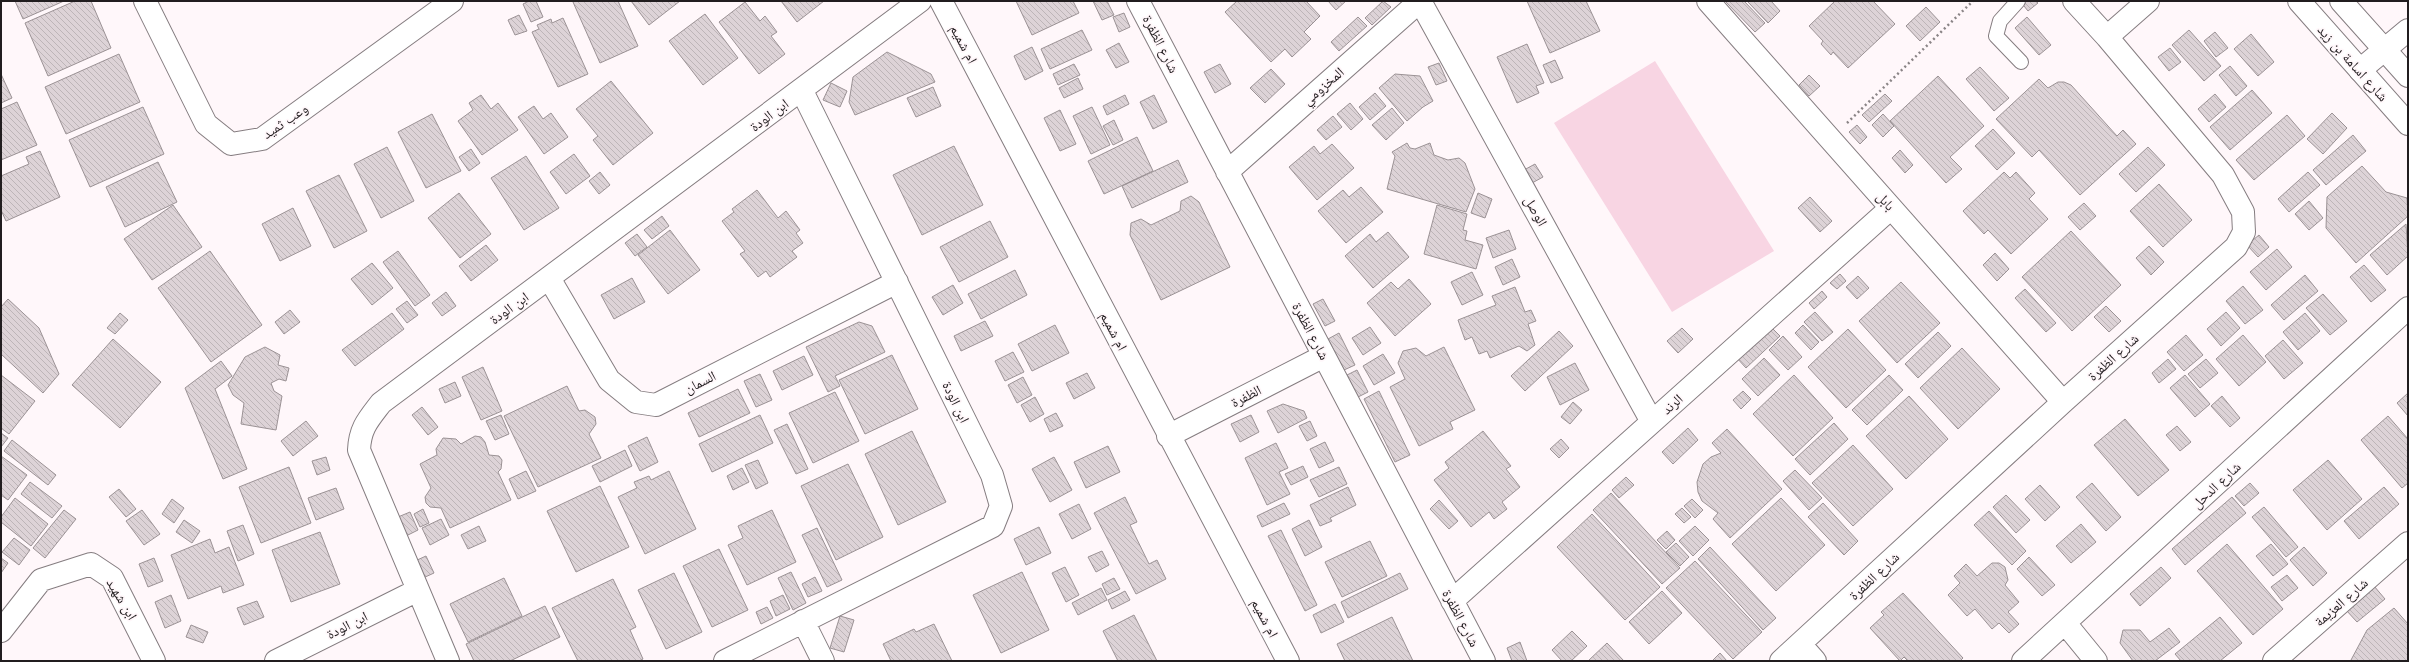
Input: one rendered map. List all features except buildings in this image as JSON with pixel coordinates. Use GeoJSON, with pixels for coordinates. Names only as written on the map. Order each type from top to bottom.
{"type":"FeatureCollection","features":[{"type":"Feature","properties":{"kind":"street","name":"وعب ثميد"},"geometry":{"type":"LineString","coordinates":[[145,1],[206,124],[231,144],[262,139],[446,3]]}},
{"type":"Feature","properties":{"kind":"street","name":"ابن الودة"},"geometry":{"type":"LineString","coordinates":[[448,661],[359,450],[360,435],[366,421],[381,403],[920,1]]}},
{"type":"Feature","properties":{"kind":"street","name":"ام شميم"},"geometry":{"type":"LineString","coordinates":[[941,1],[1168,436],[1288,661]]}},
{"type":"Feature","properties":{"kind":"street","name":"شارع الظفرة"},"geometry":{"type":"LineString","coordinates":[[1138,1],[1484,661]]}},
{"type":"Feature","properties":{"kind":"street","name":"المخزومي"},"geometry":{"type":"LineString","coordinates":[[1227,172],[1420,1]]}},
{"type":"Feature","properties":{"kind":"street","name":"الوصل"},"geometry":{"type":"LineString","coordinates":[[1420,1],[1652,422]]}},
{"type":"Feature","properties":{"kind":"street","name":"بابل"},"geometry":{"type":"LineString","coordinates":[[1708,1],[2063,402]]}},
{"type":"Feature","properties":{"kind":"street","name":"شارع الظفرة"},"geometry":{"type":"LineString","coordinates":[[1781,661],[2063,402],[2236,247],[2244,232],[2243,212],[2223,175],[2107,37],[2074,1]]}},
{"type":"Feature","properties":{"kind":"street"},"geometry":{"type":"LineString","coordinates":[[2107,37],[2148,1]]}},
{"type":"Feature","properties":{"kind":"street","name":"شارع اسامة بن زيد"},"geometry":{"type":"LineString","coordinates":[[2298,1],[2408,124]]}},
{"type":"Feature","properties":{"kind":"street"},"geometry":{"type":"LineString","coordinates":[[2341,1],[2408,76]]}},
{"type":"Feature","properties":{"kind":"street"},"geometry":{"type":"LineString","coordinates":[[2360,70],[2408,30]]}},
{"type":"Feature","properties":{"kind":"street","name":"ابن الودة"},"geometry":{"type":"LineString","coordinates":[[725,661],[993,526],[1001,506],[992,475],[802,90]]}},
{"type":"Feature","properties":{"kind":"street","name":"الرند"},"geometry":{"type":"LineString","coordinates":[[1452,601],[1891,208]]}},
{"type":"Feature","properties":{"kind":"street","name":"السمان"},"geometry":{"type":"LineString","coordinates":[[549,278],[609,380],[636,402],[656,405],[897,282]]}},
{"type":"Feature","properties":{"kind":"street","name":"شارع الدحل"},"geometry":{"type":"LineString","coordinates":[[2023,661],[2408,308]]}},
{"type":"Feature","properties":{"kind":"street","name":"الظفرة"},"geometry":{"type":"LineString","coordinates":[[1168,436],[1324,356]]}},
{"type":"Feature","properties":{"kind":"street","name":"شارع العزيمة"},"geometry":{"type":"LineString","coordinates":[[2277,660],[2408,543]]}},
{"type":"Feature","properties":{"kind":"street","name":"ابن شهيد"},"geometry":{"type":"LineString","coordinates":[[1,631],[41,580],[91,564],[112,578],[154,661]]}},
{"type":"Feature","properties":{"kind":"street","name":"ابن الودة"},"geometry":{"type":"LineString","coordinates":[[276,661],[418,590]]}},
{"type":"Feature","properties":{"kind":"street"},"geometry":{"type":"LineString","coordinates":[[803,621],[824,661]]}},
{"type":"Feature","properties":{"kind":"street"},"geometry":{"type":"LineString","coordinates":[[2065,624],[2096,661]]}},
{"type":"Feature","properties":{"kind":"street"},"geometry":{"type":"LineString","coordinates":[[1800,644],[1815,661]]}},
{"type":"Feature","properties":{"kind":"lane"},"geometry":{"type":"LineString","coordinates":[[2018,1],[2000,21],[1996,36],[2020,62]]}},
{"type":"Feature","properties":{"kind":"path"},"geometry":{"type":"LineString","coordinates":[[1830,139],[1973,1]]}},
{"type":"Feature","properties":{"kind":"shaded area"},"geometry":{"type":"Polygon","coordinates":[[[1655,61],[1774,251],[1672,312],[1554,123],[1655,61]]]}}]}
